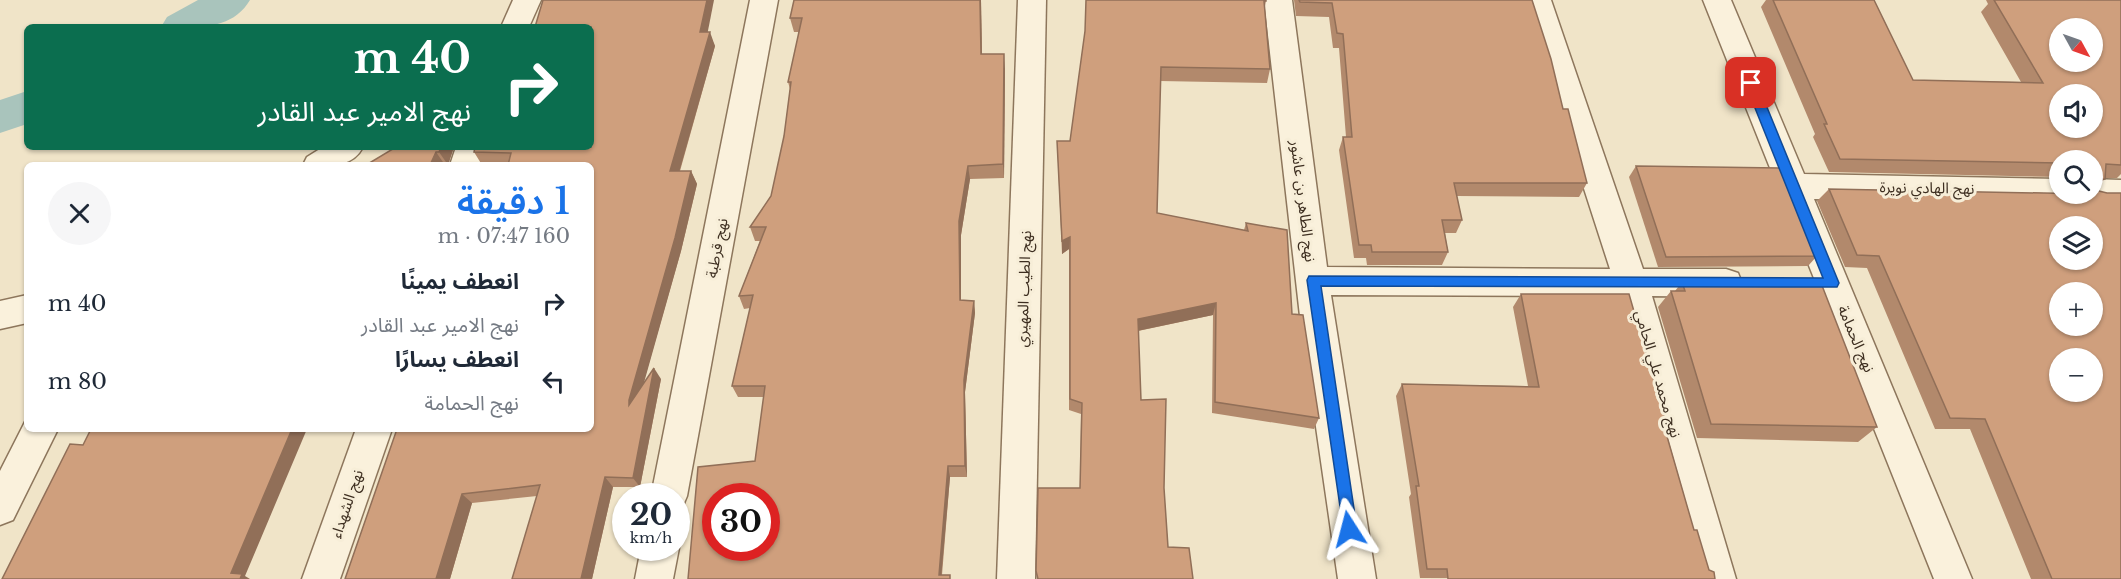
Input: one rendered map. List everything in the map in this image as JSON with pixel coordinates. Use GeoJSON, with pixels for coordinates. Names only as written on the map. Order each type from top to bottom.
{"type":"FeatureCollection","features":[{"type":"Feature","properties":{"kind":"street"},"geometry":{"type":"LineString","coordinates":[[516,24],[527,0]]}},
{"type":"Feature","properties":{"kind":"street","name":"نهج قرطبة"},"geometry":{"type":"LineString","coordinates":[[671,483],[764,0]]}},
{"type":"Feature","properties":{"kind":"street","name":"نهج الطيب المهيري"},"geometry":{"type":"LineString","coordinates":[[1016,579],[1032,0]]}},
{"type":"Feature","properties":{"kind":"street","name":"نهج الطاهر بن عاشور"},"geometry":{"type":"LineString","coordinates":[[1278,0],[1313,280],[1357,579]]}},
{"type":"Feature","properties":{"kind":"street","name":"نهج محمد علي الحامي"},"geometry":{"type":"LineString","coordinates":[[1537,0],[1631,282],[1717,579]]}},
{"type":"Feature","properties":{"kind":"street","name":"نهج الحمامة"},"geometry":{"type":"LineString","coordinates":[[1717,0],[1953,579]]}},
{"type":"Feature","properties":{"kind":"street"},"geometry":{"type":"LineString","coordinates":[[323,162],[343,150]]}},
{"type":"Feature","properties":{"kind":"street","name":"نهج الهادي نويرة"},"geometry":{"type":"LineString","coordinates":[[1794,186],[2049,191]]}},
{"type":"Feature","properties":{"kind":"street"},"geometry":{"type":"LineString","coordinates":[[2103,191],[2121,192]]}},
{"type":"Feature","properties":{"kind":"street"},"geometry":{"type":"LineString","coordinates":[[1313,280],[1761,283]]}},
{"type":"Feature","properties":{"kind":"street"},"geometry":{"type":"LineString","coordinates":[[1797,283],[1832,283]]}},
{"type":"Feature","properties":{"kind":"street"},"geometry":{"type":"LineString","coordinates":[[0,315],[24,310]]}},
{"type":"Feature","properties":{"kind":"street"},"geometry":{"type":"LineString","coordinates":[[0,507],[38,432]]}},
{"type":"Feature","properties":{"kind":"street","name":"نهج الشهداء"},"geometry":{"type":"LineString","coordinates":[[321,579],[373,432]]}},
{"type":"Feature","properties":{"kind":"street"},"geometry":{"type":"LineString","coordinates":[[654,579],[657,561]]}},
{"type":"Feature","properties":{"kind":"building"},"geometry":{"type":"Polygon","coordinates":[[[543,0],[707,0],[700,32],[710,32],[670,171],[691,171],[675,238],[629,400],[629,405],[654,368],[633,478],[605,477],[581,579],[512,579],[540,485],[462,494],[436,579],[345,579],[396,432],[594,432],[594,162],[509,162],[511,153],[474,152],[474,150],[594,150],[594,24],[536,24],[543,0]]]}},
{"type":"Feature","properties":{"kind":"building"},"geometry":{"type":"Polygon","coordinates":[[[794,0],[980,0],[981,54],[1004,54],[1003,164],[968,166],[959,221],[960,300],[974,301],[964,380],[965,466],[948,466],[939,575],[950,575],[950,579],[688,579],[698,467],[755,461],[765,386],[732,386],[753,295],[739,296],[766,227],[750,227],[771,196],[784,136],[791,82],[788,82],[802,18],[790,18],[794,0]]]}},
{"type":"Feature","properties":{"kind":"building"},"geometry":{"type":"Polygon","coordinates":[[[1086,0],[1266,0],[1264,1],[1270,69],[1161,67],[1157,213],[1248,231],[1246,223],[1287,230],[1292,314],[1303,315],[1319,418],[1215,402],[1216,303],[1138,319],[1141,400],[1166,399],[1164,488],[1168,547],[1189,548],[1193,579],[1038,579],[1036,571],[1038,488],[1080,488],[1082,403],[1070,399],[1070,237],[1062,241],[1057,141],[1070,141],[1085,31],[1086,0]]]}},
{"type":"Feature","properties":{"kind":"building"},"geometry":{"type":"Polygon","coordinates":[[[1299,0],[1532,0],[1551,59],[1563,109],[1568,109],[1587,183],[1454,183],[1462,220],[1442,220],[1448,252],[1372,252],[1371,245],[1359,245],[1343,137],[1352,137],[1343,34],[1337,33],[1332,3],[1300,2],[1299,0]]]}},
{"type":"Feature","properties":{"kind":"building"},"geometry":{"type":"Polygon","coordinates":[[[1773,0],[1874,0],[1913,80],[2043,83],[1994,0],[2121,0],[2121,165],[2106,164],[2105,179],[2103,179],[2103,150],[2049,150],[2049,163],[1840,159],[1824,124],[1827,124],[1773,0]]]}},
{"type":"Feature","properties":{"kind":"building"},"geometry":{"type":"Polygon","coordinates":[[[391,150],[440,150],[436,152],[431,162],[371,162],[391,150]]]}},
{"type":"Feature","properties":{"kind":"building"},"geometry":{"type":"Polygon","coordinates":[[[1636,166],[1781,168],[1817,256],[1666,257],[1636,166]]]}},
{"type":"Feature","properties":{"kind":"building"},"geometry":{"type":"Polygon","coordinates":[[[1829,189],[2049,193],[2049,204],[2103,204],[2103,192],[2121,193],[2121,579],[2052,579],[1985,419],[1950,418],[1879,256],[1857,255],[1829,189]]]}},
{"type":"Feature","properties":{"kind":"building"},"geometry":{"type":"Polygon","coordinates":[[[1682,282],[1821,283],[1877,427],[1711,424],[1671,291],[1685,291],[1682,282]]]}},
{"type":"Feature","properties":{"kind":"building"},"geometry":{"type":"Polygon","coordinates":[[[1521,294],[1629,294],[1694,530],[1697,530],[1709,570],[1714,572],[1715,579],[1448,579],[1447,569],[1427,569],[1416,486],[1419,486],[1402,384],[1539,387],[1521,294]]]}},
{"type":"Feature","properties":{"kind":"building"},"geometry":{"type":"Polygon","coordinates":[[[90,432],[291,432],[231,573],[242,574],[240,579],[2,579],[70,444],[83,445],[90,432]]]}},
{"type":"Feature","properties":{"kind":"waterway"},"geometry":{"type":"LineString","coordinates":[[187,24],[230,0]]}},
{"type":"Feature","properties":{"kind":"waterway"},"geometry":{"type":"LineString","coordinates":[[0,117],[24,108]]}},
{"type":"Feature","properties":{"kind":"route"},"geometry":{"type":"LineString","coordinates":[[1349,529],[1313,280],[1832,283],[1751,83]]}}]}
